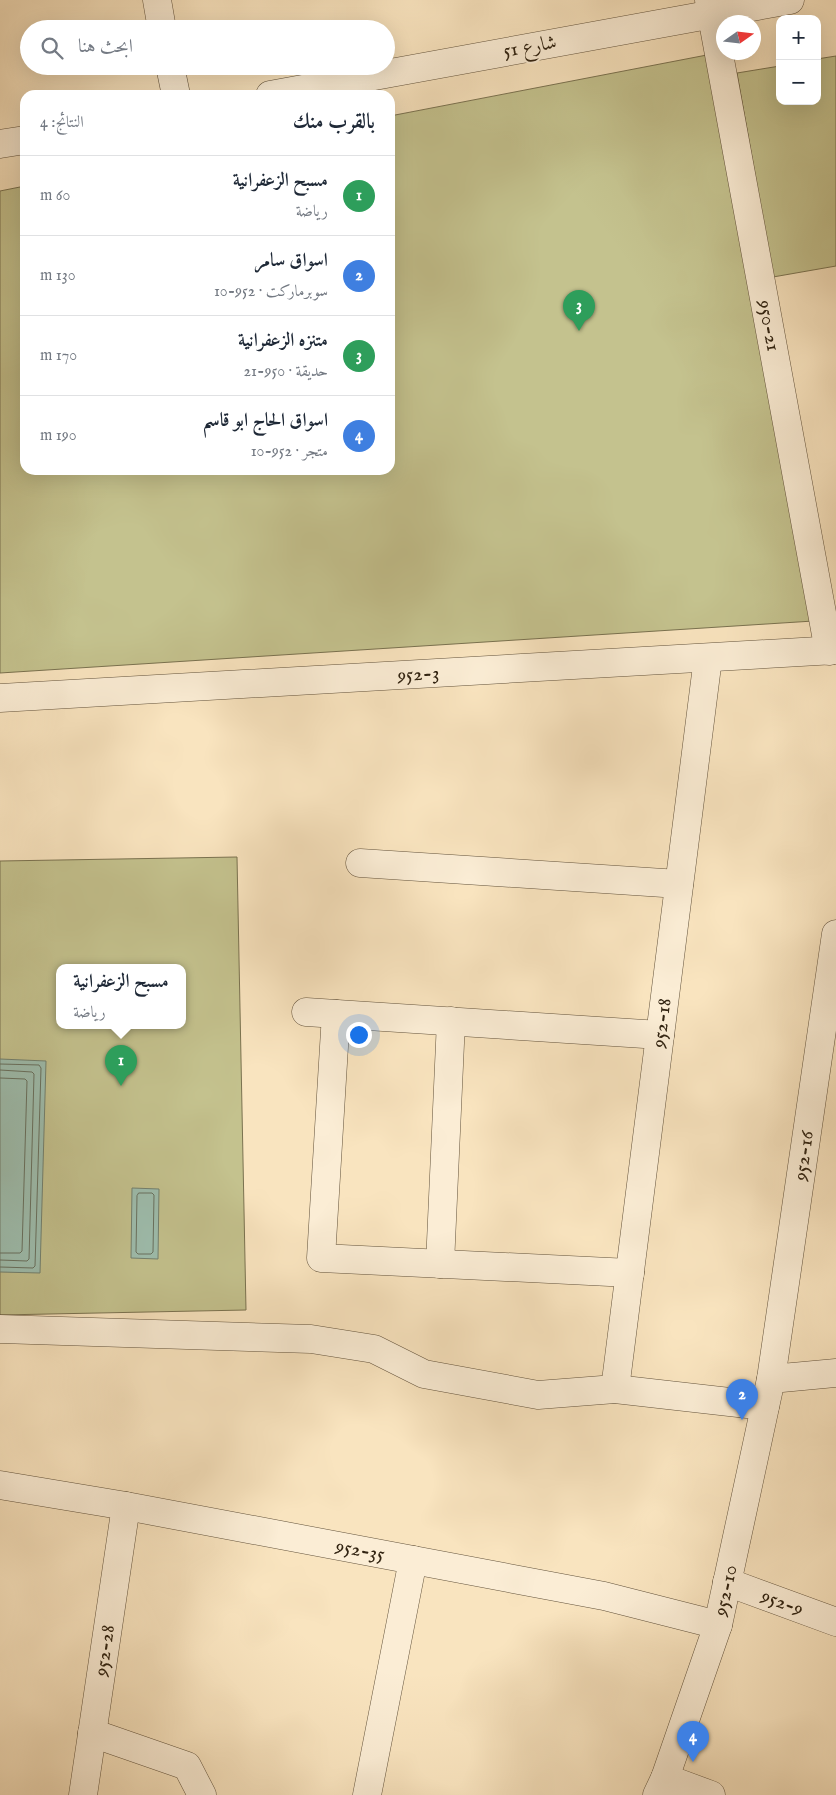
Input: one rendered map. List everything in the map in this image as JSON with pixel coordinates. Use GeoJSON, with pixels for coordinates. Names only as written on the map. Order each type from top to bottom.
{"type":"FeatureCollection","features":[{"type":"Feature","properties":{"kind":"street"},"geometry":{"type":"LineString","coordinates":[[157,0],[160,20]]}},
{"type":"Feature","properties":{"kind":"street","name":"شارع 51"},"geometry":{"type":"LineString","coordinates":[[395,70],[710,7],[790,0]]}},
{"type":"Feature","properties":{"kind":"street","name":"950-21"},"geometry":{"type":"LineString","coordinates":[[710,7],[832,651]]}},
{"type":"Feature","properties":{"kind":"street"},"geometry":{"type":"LineString","coordinates":[[172,75],[175,90]]}},
{"type":"Feature","properties":{"kind":"street","name":"شارع 51"},"geometry":{"type":"LineString","coordinates":[[295,90],[370,75]]}},
{"type":"Feature","properties":{"kind":"street"},"geometry":{"type":"LineString","coordinates":[[0,144],[20,141]]}},
{"type":"Feature","properties":{"kind":"street","name":"952-3"},"geometry":{"type":"LineString","coordinates":[[0,698],[832,651]]}},
{"type":"Feature","properties":{"kind":"street","name":"952-18"},"geometry":{"type":"LineString","coordinates":[[615,1390],[708,658]]}},
{"type":"Feature","properties":{"kind":"street"},"geometry":{"type":"LineString","coordinates":[[360,863],[679,884]]}},
{"type":"Feature","properties":{"kind":"street","name":"952-16"},"geometry":{"type":"LineString","coordinates":[[771,1379],[836,934]]}},
{"type":"Feature","properties":{"kind":"street"},"geometry":{"type":"LineString","coordinates":[[306,1012],[660,1035]]}},
{"type":"Feature","properties":{"kind":"street"},"geometry":{"type":"LineString","coordinates":[[336,1014],[321,1258],[630,1273]]}},
{"type":"Feature","properties":{"kind":"street"},"geometry":{"type":"LineString","coordinates":[[440,1264],[451,1021]]}},
{"type":"Feature","properties":{"kind":"street"},"geometry":{"type":"LineString","coordinates":[[0,1329],[311,1339],[374,1349],[424,1374],[538,1395],[615,1390],[765,1406]]}},
{"type":"Feature","properties":{"kind":"street"},"geometry":{"type":"LineString","coordinates":[[771,1379],[836,1373]]}},
{"type":"Feature","properties":{"kind":"street","name":"952-10"},"geometry":{"type":"LineString","coordinates":[[661,1786],[718,1625],[771,1379]]}},
{"type":"Feature","properties":{"kind":"street","name":"952-35"},"geometry":{"type":"LineString","coordinates":[[0,1485],[126,1506],[604,1596],[718,1625]]}},
{"type":"Feature","properties":{"kind":"street","name":"952-28"},"geometry":{"type":"LineString","coordinates":[[83,1795],[126,1506]]}},
{"type":"Feature","properties":{"kind":"street"},"geometry":{"type":"LineString","coordinates":[[367,1795],[413,1560]]}},
{"type":"Feature","properties":{"kind":"street","name":"952-9"},"geometry":{"type":"LineString","coordinates":[[728,1582],[836,1622]]}},
{"type":"Feature","properties":{"kind":"street"},"geometry":{"type":"LineString","coordinates":[[92,1733],[187,1766],[202,1795]]}},
{"type":"Feature","properties":{"kind":"street"},"geometry":{"type":"LineString","coordinates":[[661,1786],[711,1795]]}},
{"type":"Feature","properties":{"kind":"shaded area"},"geometry":{"type":"Polygon","coordinates":[[[712,54],[829,620],[0,673],[0,191],[20,187],[20,475],[395,475],[395,115],[712,54]]]}},
{"type":"Feature","properties":{"kind":"shaded area"},"geometry":{"type":"Polygon","coordinates":[[[836,56],[836,266],[773,277],[737,73],[776,67],[776,105],[821,105],[821,58],[836,56]]]}},
{"type":"Feature","properties":{"kind":"shaded area"},"geometry":{"type":"Polygon","coordinates":[[[237,857],[246,1310],[0,1315],[0,861],[237,857]]]}},
{"type":"Feature","properties":{"kind":"water"},"geometry":{"type":"Polygon","coordinates":[[[0,1059],[46,1061],[40,1273],[0,1272],[0,1059]]]}},
{"type":"Feature","properties":{"kind":"water"},"geometry":{"type":"Polygon","coordinates":[[[132,1188],[159,1189],[158,1259],[131,1258],[132,1188]]]}},
{"type":"Feature","properties":{"kind":"place","name":"متنزه الزعفرانية"},"geometry":{"type":"Point","coordinates":[579,331]}},
{"type":"Feature","properties":{"kind":"place","name":"مسبح الزعفرانية"},"geometry":{"type":"Point","coordinates":[121,1086]}},
{"type":"Feature","properties":{"kind":"place","name":"اسواق سامر"},"geometry":{"type":"Point","coordinates":[742,1420]}},
{"type":"Feature","properties":{"kind":"place","name":"اسواق الحاج ابو قاسم"},"geometry":{"type":"Point","coordinates":[693,1762]}}]}
